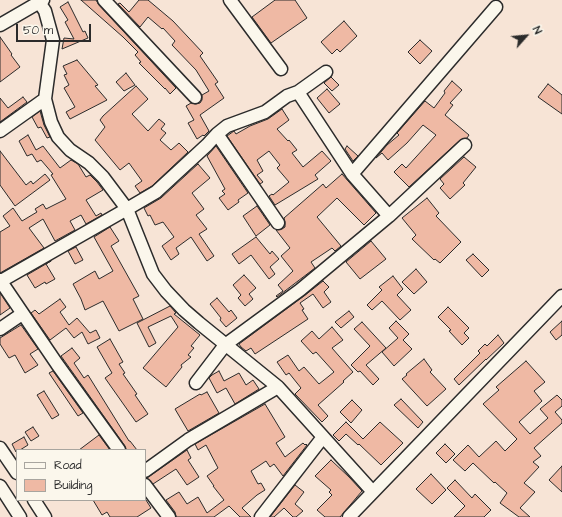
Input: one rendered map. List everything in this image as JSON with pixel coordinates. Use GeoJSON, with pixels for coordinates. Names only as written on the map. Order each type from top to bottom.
{"type":"FeatureCollection","features":[{"type":"Feature","properties":{"kind":"street"},"geometry":{"type":"LineString","coordinates":[[104,0],[195,96]]}},
{"type":"Feature","properties":{"kind":"street"},"geometry":{"type":"LineString","coordinates":[[230,0],[281,69]]}},
{"type":"Feature","properties":{"kind":"street"},"geometry":{"type":"LineString","coordinates":[[0,25],[41,1],[53,40],[45,99],[51,122],[58,137],[70,150],[89,163],[103,177],[128,209],[153,274],[166,291],[184,310],[278,387],[373,492]]}},
{"type":"Feature","properties":{"kind":"street"},"geometry":{"type":"LineString","coordinates":[[352,174],[496,7]]}},
{"type":"Feature","properties":{"kind":"street"},"geometry":{"type":"LineString","coordinates":[[118,449],[22,314],[0,280],[156,192],[207,145],[216,134],[227,126],[265,112],[287,96],[298,92],[326,72]]}},
{"type":"Feature","properties":{"kind":"street"},"geometry":{"type":"LineString","coordinates":[[298,92],[352,174],[389,216]]}},
{"type":"Feature","properties":{"kind":"street"},"geometry":{"type":"LineString","coordinates":[[0,131],[45,99]]}},
{"type":"Feature","properties":{"kind":"street"},"geometry":{"type":"LineString","coordinates":[[216,134],[278,223]]}},
{"type":"Feature","properties":{"kind":"street"},"geometry":{"type":"LineString","coordinates":[[196,383],[226,345],[300,290],[389,216],[465,144]]}},
{"type":"Feature","properties":{"kind":"street"},"geometry":{"type":"LineString","coordinates":[[349,517],[562,296]]}},
{"type":"Feature","properties":{"kind":"street"},"geometry":{"type":"LineString","coordinates":[[0,329],[22,314]]}},
{"type":"Feature","properties":{"kind":"street"},"geometry":{"type":"LineString","coordinates":[[146,470],[188,440],[278,387]]}},
{"type":"Feature","properties":{"kind":"street"},"geometry":{"type":"LineString","coordinates":[[261,517],[323,437]]}},
{"type":"Feature","properties":{"kind":"street"},"geometry":{"type":"LineString","coordinates":[[0,448],[16,472]]}},
{"type":"Feature","properties":{"kind":"street"},"geometry":{"type":"LineString","coordinates":[[0,486],[20,517]]}},
{"type":"Feature","properties":{"kind":"street"},"geometry":{"type":"LineString","coordinates":[[146,487],[163,515]]}},
{"type":"Feature","properties":{"kind":"street"},"geometry":{"type":"LineString","coordinates":[[35,501],[46,517]]}},
{"type":"Feature","properties":{"kind":"building"},"geometry":{"type":"Polygon","coordinates":[[[81,0],[96,0],[176,88],[170,94],[139,63],[141,62],[135,55],[138,52],[81,0]]]}},
{"type":"Feature","properties":{"kind":"building"},"geometry":{"type":"Polygon","coordinates":[[[139,0],[148,0],[173,21],[203,53],[200,56],[218,82],[215,84],[224,98],[200,115],[209,131],[204,136],[203,135],[197,139],[188,123],[194,120],[186,106],[191,103],[200,103],[202,100],[202,95],[209,91],[196,70],[172,45],[175,41],[163,28],[162,29],[148,17],[140,27],[118,4],[120,3],[129,12],[139,0]]]}},
{"type":"Feature","properties":{"kind":"building"},"geometry":{"type":"Polygon","coordinates":[[[275,0],[295,0],[307,18],[271,43],[252,17],[275,0]]]}},
{"type":"Feature","properties":{"kind":"building"},"geometry":{"type":"Polygon","coordinates":[[[68,2],[83,32],[85,31],[88,38],[62,49],[64,38],[74,39],[65,22],[68,20],[60,7],[68,2]]]}},
{"type":"Feature","properties":{"kind":"building"},"geometry":{"type":"Polygon","coordinates":[[[344,21],[357,36],[340,52],[337,49],[332,54],[321,42],[344,21]]]}},
{"type":"Feature","properties":{"kind":"building"},"geometry":{"type":"Polygon","coordinates":[[[0,37],[20,67],[0,82],[0,37]]]}},
{"type":"Feature","properties":{"kind":"building"},"geometry":{"type":"Polygon","coordinates":[[[420,40],[432,51],[420,64],[408,52],[420,40]]]}},
{"type":"Feature","properties":{"kind":"building"},"geometry":{"type":"Polygon","coordinates":[[[77,60],[98,85],[95,86],[107,100],[70,119],[66,112],[75,107],[64,88],[69,85],[64,75],[67,74],[63,66],[77,60]]]}},
{"type":"Feature","properties":{"kind":"building"},"geometry":{"type":"Polygon","coordinates":[[[126,73],[135,85],[124,91],[116,82],[126,73]]]}},
{"type":"Feature","properties":{"kind":"building"},"geometry":{"type":"Polygon","coordinates":[[[331,77],[339,85],[332,91],[324,83],[331,77]]]}},
{"type":"Feature","properties":{"kind":"building"},"geometry":{"type":"Polygon","coordinates":[[[452,81],[462,90],[450,103],[453,105],[445,115],[469,135],[467,138],[460,140],[409,187],[394,172],[402,164],[406,168],[436,135],[423,125],[407,143],[388,160],[382,153],[376,158],[387,145],[399,135],[397,133],[425,101],[434,108],[452,81]]]}},
{"type":"Feature","properties":{"kind":"building"},"geometry":{"type":"Polygon","coordinates":[[[548,84],[562,95],[562,114],[538,97],[548,84]]]}},
{"type":"Feature","properties":{"kind":"building"},"geometry":{"type":"Polygon","coordinates":[[[136,86],[148,99],[132,114],[148,131],[159,119],[165,124],[161,129],[166,133],[160,140],[171,150],[179,143],[188,152],[152,186],[140,193],[135,186],[142,181],[129,163],[120,170],[95,140],[105,127],[100,120],[103,116],[136,86]]]}},
{"type":"Feature","properties":{"kind":"building"},"geometry":{"type":"Polygon","coordinates":[[[327,89],[340,104],[329,113],[317,98],[327,89]]]}},
{"type":"Feature","properties":{"kind":"building"},"geometry":{"type":"Polygon","coordinates":[[[23,97],[27,102],[0,122],[0,98],[8,108],[23,97]]]}},
{"type":"Feature","properties":{"kind":"building"},"geometry":{"type":"Polygon","coordinates":[[[282,109],[289,120],[277,129],[297,150],[292,153],[303,167],[322,151],[331,161],[315,175],[318,179],[275,205],[269,196],[272,194],[273,195],[289,182],[277,168],[280,165],[269,151],[257,160],[263,171],[257,175],[263,182],[260,184],[227,136],[234,131],[236,134],[250,126],[268,119],[282,109]]]}},
{"type":"Feature","properties":{"kind":"building"},"geometry":{"type":"Polygon","coordinates":[[[40,111],[44,125],[50,137],[47,138],[41,127],[38,128],[32,117],[40,111]]]}},
{"type":"Feature","properties":{"kind":"building"},"geometry":{"type":"Polygon","coordinates":[[[28,135],[36,150],[43,146],[60,168],[71,160],[78,164],[86,177],[90,175],[97,182],[103,190],[86,200],[96,216],[101,213],[102,215],[86,224],[81,215],[70,221],[75,230],[55,241],[43,219],[29,228],[44,248],[0,273],[0,232],[10,226],[3,216],[13,208],[22,221],[37,212],[35,209],[43,204],[46,209],[66,199],[51,175],[53,174],[41,160],[37,162],[32,154],[27,156],[19,141],[28,135]]]}},
{"type":"Feature","properties":{"kind":"building"},"geometry":{"type":"Polygon","coordinates":[[[216,146],[248,193],[228,210],[219,198],[225,194],[222,191],[225,189],[207,156],[216,146]]]}},
{"type":"Feature","properties":{"kind":"building"},"geometry":{"type":"Polygon","coordinates":[[[347,146],[358,156],[353,161],[345,149],[347,146]]]}},
{"type":"Feature","properties":{"kind":"building"},"geometry":{"type":"Polygon","coordinates":[[[0,151],[26,185],[31,181],[33,184],[45,174],[50,180],[15,206],[0,185],[0,151]]]}},
{"type":"Feature","properties":{"kind":"building"},"geometry":{"type":"Polygon","coordinates":[[[464,157],[476,167],[463,183],[465,185],[450,199],[440,188],[444,184],[440,179],[464,157]]]}},
{"type":"Feature","properties":{"kind":"building"},"geometry":{"type":"Polygon","coordinates":[[[198,164],[210,178],[192,193],[204,209],[196,215],[207,229],[199,234],[214,256],[207,261],[191,237],[176,248],[179,254],[171,260],[162,246],[174,237],[163,222],[155,225],[150,215],[148,216],[144,208],[161,198],[198,164]]]}},
{"type":"Feature","properties":{"kind":"building"},"geometry":{"type":"Polygon","coordinates":[[[342,174],[376,213],[364,225],[337,198],[317,217],[341,246],[335,251],[332,248],[311,262],[315,268],[277,297],[276,296],[283,291],[278,285],[293,271],[281,256],[290,248],[276,230],[285,227],[284,218],[323,184],[326,188],[342,174]]]}},
{"type":"Feature","properties":{"kind":"building"},"geometry":{"type":"Polygon","coordinates":[[[427,198],[439,213],[436,216],[461,242],[440,263],[435,259],[434,260],[412,239],[416,235],[402,218],[427,198]]]}},
{"type":"Feature","properties":{"kind":"building"},"geometry":{"type":"Polygon","coordinates":[[[257,206],[270,225],[256,236],[243,216],[257,206]]]}},
{"type":"Feature","properties":{"kind":"building"},"geometry":{"type":"Polygon","coordinates":[[[110,227],[119,241],[111,246],[139,296],[133,299],[143,319],[119,331],[103,301],[85,310],[73,284],[95,271],[99,279],[113,271],[94,237],[110,227]]]}},
{"type":"Feature","properties":{"kind":"building"},"geometry":{"type":"Polygon","coordinates":[[[256,237],[270,254],[272,251],[279,259],[270,267],[275,274],[269,279],[251,255],[239,264],[232,254],[256,237]]]}},
{"type":"Feature","properties":{"kind":"building"},"geometry":{"type":"Polygon","coordinates":[[[371,241],[386,259],[360,279],[346,262],[371,241]]]}},
{"type":"Feature","properties":{"kind":"building"},"geometry":{"type":"Polygon","coordinates":[[[76,247],[83,260],[75,264],[68,251],[76,247]]]}},
{"type":"Feature","properties":{"kind":"building"},"geometry":{"type":"Polygon","coordinates":[[[473,254],[489,270],[482,277],[466,260],[473,254]]]}},
{"type":"Feature","properties":{"kind":"building"},"geometry":{"type":"Polygon","coordinates":[[[51,261],[46,264],[55,279],[46,284],[45,282],[35,288],[27,275],[51,261]]]}},
{"type":"Feature","properties":{"kind":"building"},"geometry":{"type":"Polygon","coordinates":[[[416,269],[427,282],[414,294],[402,282],[416,269]]]}},
{"type":"Feature","properties":{"kind":"building"},"geometry":{"type":"Polygon","coordinates":[[[244,275],[256,288],[249,294],[253,299],[245,306],[238,298],[241,295],[233,285],[244,275]]]}},
{"type":"Feature","properties":{"kind":"building"},"geometry":{"type":"Polygon","coordinates":[[[393,276],[403,289],[397,295],[411,310],[400,320],[382,301],[372,310],[367,305],[382,290],[379,287],[393,276]]]}},
{"type":"Feature","properties":{"kind":"building"},"geometry":{"type":"Polygon","coordinates":[[[323,281],[329,287],[324,292],[331,302],[323,308],[313,294],[300,303],[304,309],[302,310],[308,319],[255,354],[251,348],[246,351],[241,347],[239,344],[323,281]]]}},
{"type":"Feature","properties":{"kind":"building"},"geometry":{"type":"Polygon","coordinates":[[[0,293],[10,308],[0,315],[0,293]]]}},
{"type":"Feature","properties":{"kind":"building"},"geometry":{"type":"Polygon","coordinates":[[[217,298],[229,312],[231,310],[237,318],[226,327],[210,304],[217,298]]]}},
{"type":"Feature","properties":{"kind":"building"},"geometry":{"type":"Polygon","coordinates":[[[60,299],[66,307],[60,312],[69,325],[77,318],[90,333],[96,330],[100,338],[88,344],[82,332],[74,338],[66,328],[50,340],[31,313],[35,310],[39,314],[60,299]]]}},
{"type":"Feature","properties":{"kind":"building"},"geometry":{"type":"Polygon","coordinates":[[[170,306],[176,313],[174,314],[200,335],[191,346],[194,348],[188,355],[191,357],[181,365],[182,367],[166,387],[143,368],[178,327],[171,316],[148,327],[156,343],[149,347],[137,323],[170,306]]]}},
{"type":"Feature","properties":{"kind":"building"},"geometry":{"type":"Polygon","coordinates":[[[448,307],[469,328],[464,333],[469,338],[462,345],[449,331],[451,330],[438,317],[448,307]]]}},
{"type":"Feature","properties":{"kind":"building"},"geometry":{"type":"Polygon","coordinates":[[[349,311],[354,317],[341,328],[335,322],[349,311]]]}},
{"type":"Feature","properties":{"kind":"building"},"geometry":{"type":"Polygon","coordinates":[[[396,321],[409,334],[403,340],[412,349],[394,366],[382,352],[398,338],[389,328],[396,321]]]}},
{"type":"Feature","properties":{"kind":"building"},"geometry":{"type":"Polygon","coordinates":[[[562,321],[562,335],[556,340],[550,332],[562,321]]]}},
{"type":"Feature","properties":{"kind":"building"},"geometry":{"type":"Polygon","coordinates":[[[362,322],[386,348],[366,365],[379,379],[373,385],[360,371],[358,372],[351,365],[370,346],[354,329],[362,322]]]}},
{"type":"Feature","properties":{"kind":"building"},"geometry":{"type":"Polygon","coordinates":[[[21,325],[38,349],[30,354],[38,365],[25,373],[15,355],[9,358],[0,344],[0,338],[21,325]]]}},
{"type":"Feature","properties":{"kind":"building"},"geometry":{"type":"Polygon","coordinates":[[[332,327],[343,340],[332,348],[353,372],[318,405],[328,416],[322,422],[295,394],[301,388],[289,373],[286,375],[277,362],[288,355],[299,371],[304,367],[319,384],[334,372],[316,352],[313,354],[301,341],[312,331],[319,339],[332,327]]]}},
{"type":"Feature","properties":{"kind":"building"},"geometry":{"type":"Polygon","coordinates":[[[498,335],[504,343],[459,385],[454,379],[480,353],[478,351],[485,344],[487,346],[498,335]]]}},
{"type":"Feature","properties":{"kind":"building"},"geometry":{"type":"Polygon","coordinates":[[[110,339],[123,362],[119,364],[125,373],[123,374],[137,394],[135,395],[148,414],[136,422],[105,378],[112,373],[97,347],[110,339]]]}},
{"type":"Feature","properties":{"kind":"building"},"geometry":{"type":"Polygon","coordinates":[[[72,348],[80,358],[74,363],[84,378],[88,375],[129,441],[136,449],[126,449],[61,356],[72,348]]]}},
{"type":"Feature","properties":{"kind":"building"},"geometry":{"type":"Polygon","coordinates":[[[424,359],[432,370],[430,372],[446,389],[427,406],[402,379],[424,359]]]}},
{"type":"Feature","properties":{"kind":"building"},"geometry":{"type":"Polygon","coordinates":[[[526,361],[545,382],[534,391],[542,401],[519,422],[530,434],[548,418],[540,409],[557,395],[562,400],[562,406],[555,412],[562,420],[562,423],[534,448],[541,456],[533,462],[539,467],[524,483],[535,492],[520,508],[530,517],[519,517],[500,503],[507,493],[473,463],[465,471],[453,460],[468,445],[479,457],[496,441],[505,451],[517,439],[483,404],[499,390],[496,387],[526,361]]]}},
{"type":"Feature","properties":{"kind":"building"},"geometry":{"type":"Polygon","coordinates":[[[53,371],[83,413],[78,416],[49,373],[53,371]]]}},
{"type":"Feature","properties":{"kind":"building"},"geometry":{"type":"Polygon","coordinates":[[[219,371],[224,381],[239,373],[246,385],[253,380],[259,389],[235,404],[226,388],[217,393],[209,378],[219,371]]]}},
{"type":"Feature","properties":{"kind":"building"},"geometry":{"type":"Polygon","coordinates":[[[44,391],[59,415],[52,419],[37,395],[44,391]]]}},
{"type":"Feature","properties":{"kind":"building"},"geometry":{"type":"Polygon","coordinates":[[[207,392],[219,413],[188,431],[175,409],[200,394],[201,395],[207,392]]]}},
{"type":"Feature","properties":{"kind":"building"},"geometry":{"type":"Polygon","coordinates":[[[401,399],[423,422],[418,428],[394,405],[401,399]]]}},
{"type":"Feature","properties":{"kind":"building"},"geometry":{"type":"Polygon","coordinates":[[[352,400],[362,410],[351,423],[340,412],[352,400]]]}},
{"type":"Feature","properties":{"kind":"building"},"geometry":{"type":"Polygon","coordinates":[[[265,404],[285,437],[276,443],[285,457],[303,443],[307,445],[283,476],[274,464],[270,467],[266,461],[251,471],[258,484],[261,483],[265,490],[242,508],[251,517],[240,517],[229,506],[214,517],[176,517],[175,512],[166,500],[179,492],[187,504],[198,497],[207,513],[224,500],[207,476],[218,468],[206,445],[198,450],[195,444],[265,404]]]}},
{"type":"Feature","properties":{"kind":"building"},"geometry":{"type":"Polygon","coordinates":[[[346,422],[363,439],[380,422],[403,443],[381,465],[346,434],[339,441],[333,435],[346,422]]]}},
{"type":"Feature","properties":{"kind":"building"},"geometry":{"type":"Polygon","coordinates":[[[33,427],[39,436],[31,441],[25,432],[33,427]]]}},
{"type":"Feature","properties":{"kind":"building"},"geometry":{"type":"Polygon","coordinates":[[[99,435],[109,449],[80,449],[99,435]]]}},
{"type":"Feature","properties":{"kind":"building"},"geometry":{"type":"Polygon","coordinates":[[[24,437],[28,445],[22,449],[16,449],[16,452],[12,444],[24,437]]]}},
{"type":"Feature","properties":{"kind":"building"},"geometry":{"type":"Polygon","coordinates":[[[445,444],[455,454],[446,463],[436,453],[445,444]]]}},
{"type":"Feature","properties":{"kind":"building"},"geometry":{"type":"Polygon","coordinates":[[[187,450],[191,458],[188,460],[199,477],[187,485],[176,469],[153,484],[147,478],[187,450]]]}},
{"type":"Feature","properties":{"kind":"building"},"geometry":{"type":"Polygon","coordinates":[[[331,460],[362,491],[340,517],[325,517],[317,510],[332,495],[329,492],[331,490],[315,476],[331,460]]]}},
{"type":"Feature","properties":{"kind":"building"},"geometry":{"type":"Polygon","coordinates":[[[562,466],[562,492],[549,480],[562,466]]]}},
{"type":"Feature","properties":{"kind":"building"},"geometry":{"type":"Polygon","coordinates":[[[431,474],[446,490],[432,504],[416,489],[431,474]]]}},
{"type":"Feature","properties":{"kind":"building"},"geometry":{"type":"Polygon","coordinates":[[[455,480],[472,498],[475,494],[491,510],[484,517],[454,517],[465,506],[447,488],[455,480]]]}},
{"type":"Feature","properties":{"kind":"building"},"geometry":{"type":"Polygon","coordinates":[[[295,485],[304,492],[295,504],[303,511],[296,517],[293,517],[284,508],[274,517],[270,517],[295,485]]]}},
{"type":"Feature","properties":{"kind":"building"},"geometry":{"type":"Polygon","coordinates":[[[146,500],[151,508],[137,517],[110,517],[107,512],[102,515],[94,501],[146,500]]]}}]}
